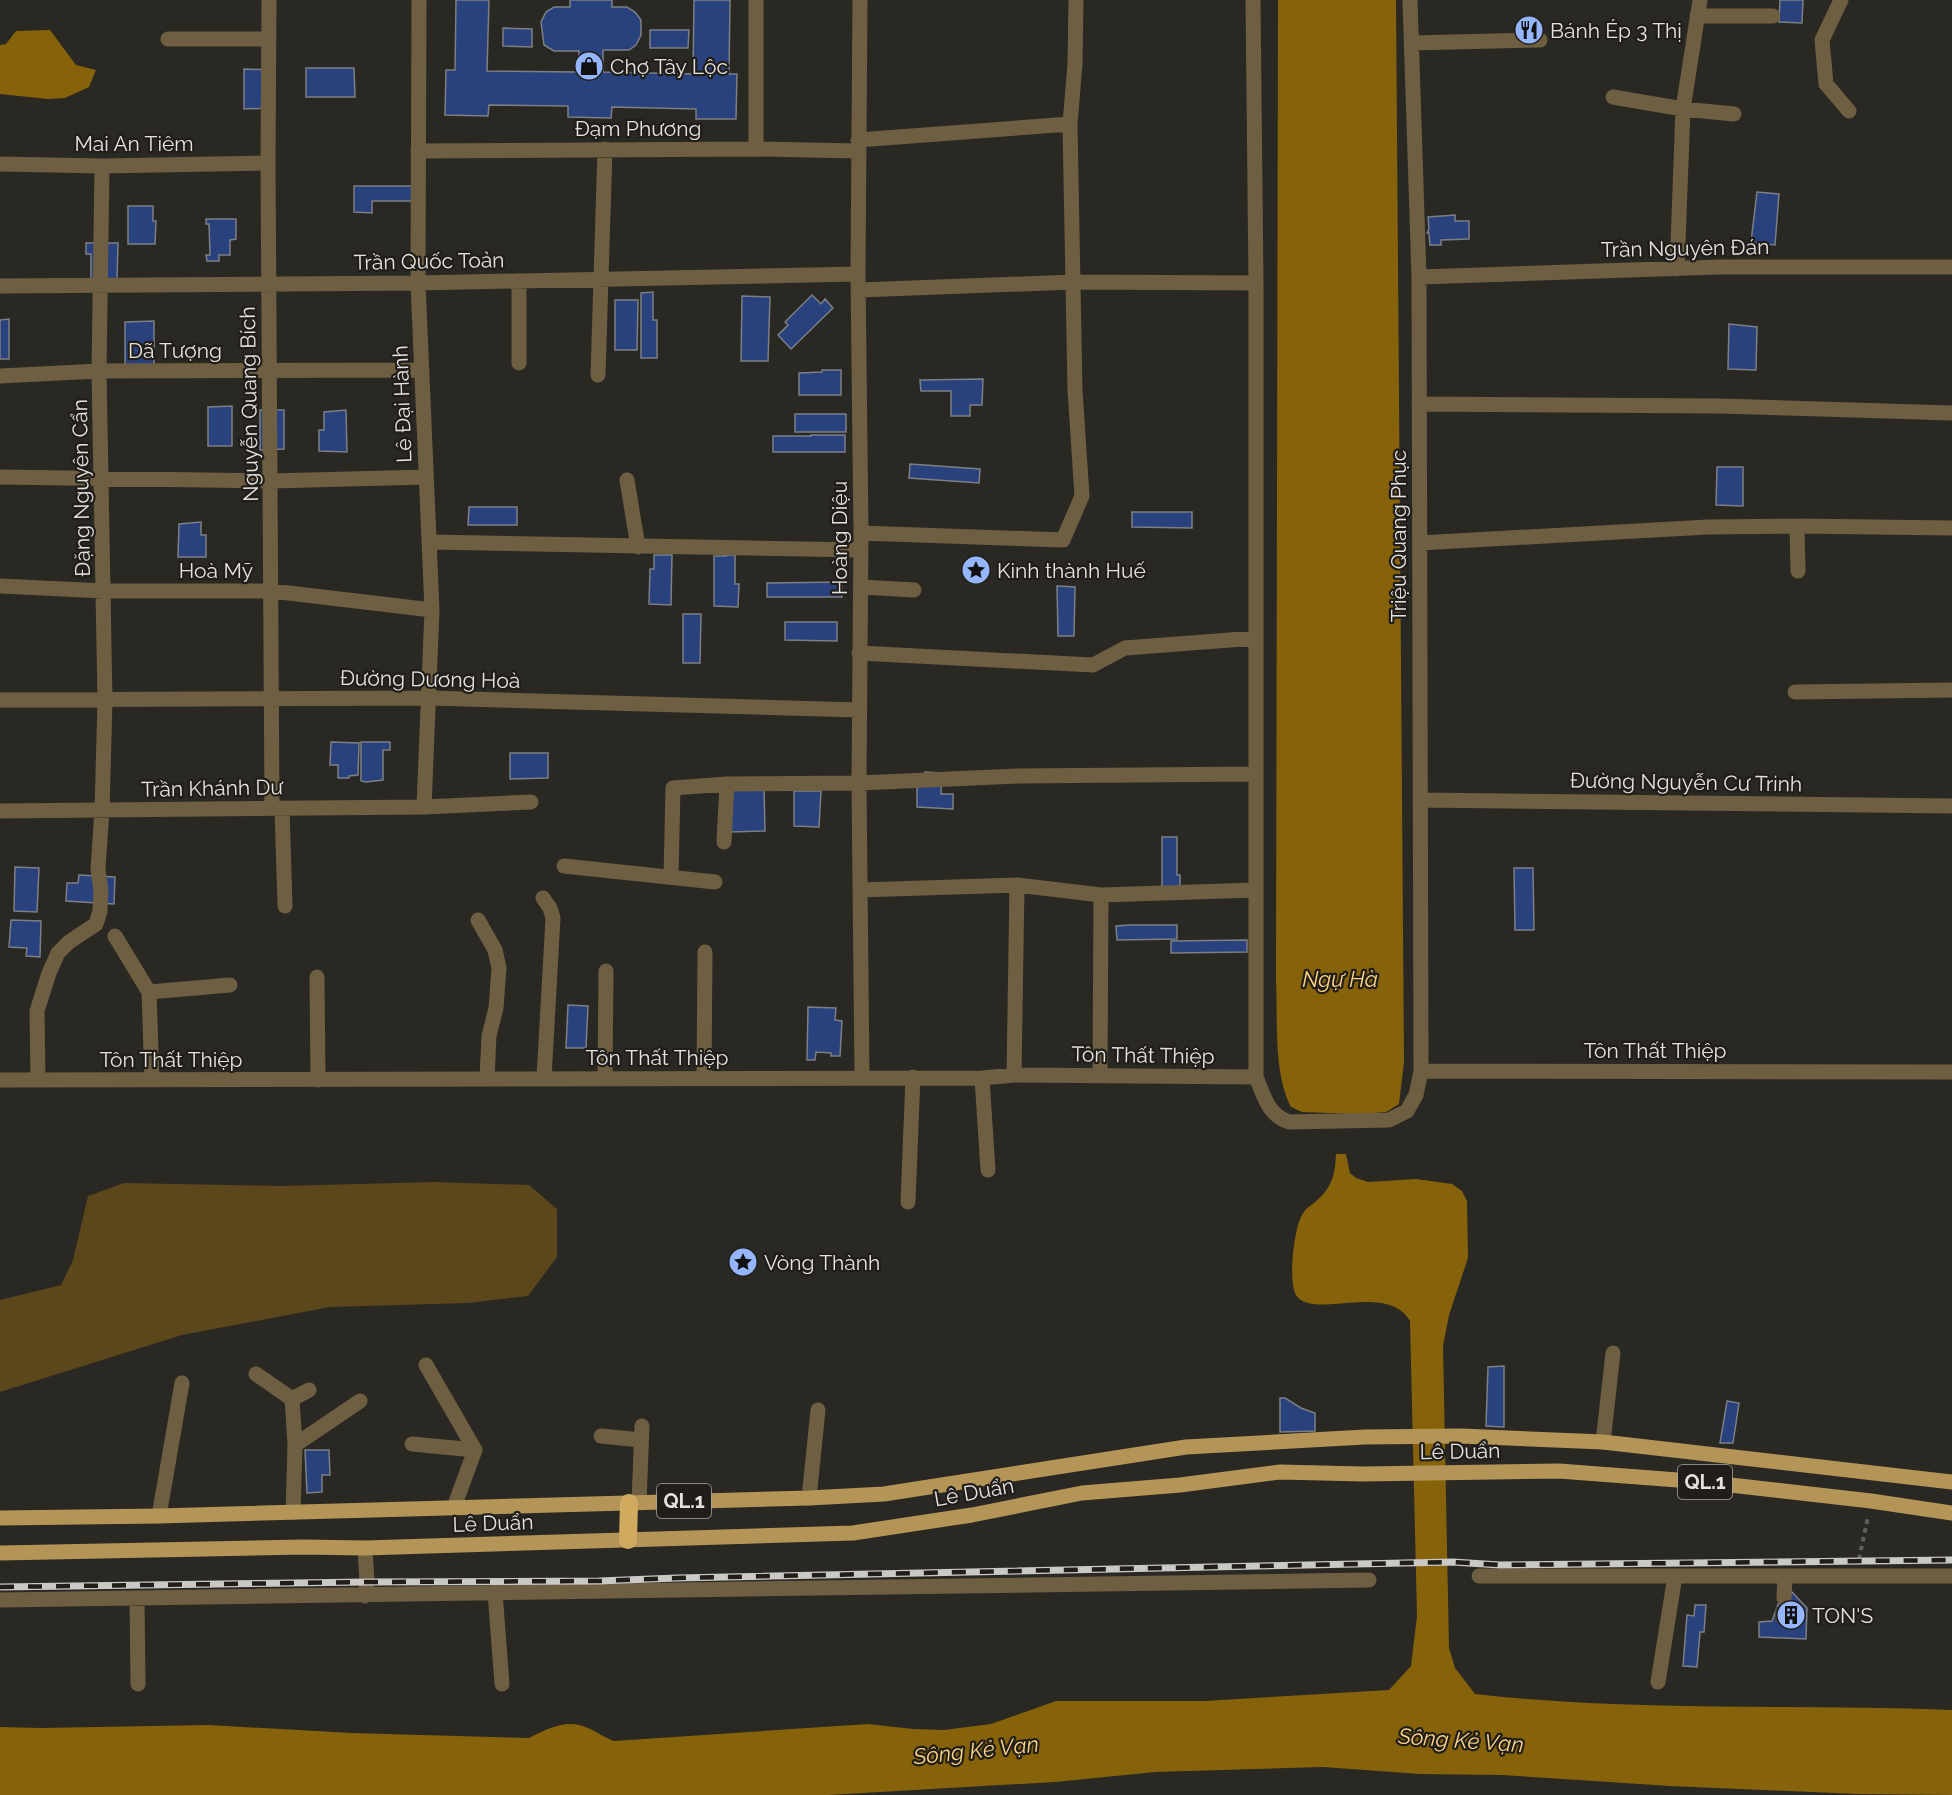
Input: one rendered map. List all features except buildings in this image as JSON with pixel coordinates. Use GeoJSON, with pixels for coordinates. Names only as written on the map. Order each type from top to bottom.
{"type":"FeatureCollection","features":[{"type":"Feature","properties":{"kind":"highway"},"geometry":{"type":"LineString","coordinates":[[628,1540],[634,1502]]}},
{"type":"Feature","properties":{"kind":"main road","name":"Lê Duẩn"},"geometry":{"type":"LineString","coordinates":[[0,1518],[159,1516],[884,1494],[1186,1447],[1365,1437],[1461,1436],[1603,1442],[1952,1482]]}},
{"type":"Feature","properties":{"kind":"main road","name":"Lê Duẩn"},"geometry":{"type":"LineString","coordinates":[[0,1553],[303,1547],[364,1548],[853,1533],[972,1515],[1082,1493],[1180,1485],[1280,1472],[1363,1474],[1559,1470],[1704,1482],[1871,1501],[1952,1513]]}},
{"type":"Feature","properties":{"kind":"street","name":"Nguyễn Quang Bích"},"geometry":{"type":"LineString","coordinates":[[269,0],[271,699],[285,906]]}},
{"type":"Feature","properties":{"kind":"street","name":"Lê Đại Hành"},"geometry":{"type":"LineString","coordinates":[[418,0],[418,283],[432,610],[424,807]]}},
{"type":"Feature","properties":{"kind":"street"},"geometry":{"type":"LineString","coordinates":[[756,0],[756,149]]}},
{"type":"Feature","properties":{"kind":"street","name":"Hoàng Diệu"},"geometry":{"type":"LineString","coordinates":[[860,0],[858,274],[862,1077]]}},
{"type":"Feature","properties":{"kind":"street"},"geometry":{"type":"LineString","coordinates":[[861,532],[1063,540],[1082,496],[1075,390],[1070,124],[1075,64],[1076,0]]}},
{"type":"Feature","properties":{"kind":"street"},"geometry":{"type":"LineString","coordinates":[[1253,0],[1256,283],[1256,1077],[1265,1099],[1277,1118],[1289,1122],[1389,1120],[1407,1111],[1416,1095],[1421,1071]]}},
{"type":"Feature","properties":{"kind":"street","name":"Triệu Quang Phục"},"geometry":{"type":"LineString","coordinates":[[1410,0],[1419,277],[1421,1071]]}},
{"type":"Feature","properties":{"kind":"street"},"geometry":{"type":"LineString","coordinates":[[1677,269],[1683,109],[1700,0]]}},
{"type":"Feature","properties":{"kind":"street"},"geometry":{"type":"LineString","coordinates":[[1841,0],[1822,40],[1826,84],[1850,111]]}},
{"type":"Feature","properties":{"kind":"street"},"geometry":{"type":"LineString","coordinates":[[1697,16],[1773,16]]}},
{"type":"Feature","properties":{"kind":"street"},"geometry":{"type":"LineString","coordinates":[[168,39],[269,39]]}},
{"type":"Feature","properties":{"kind":"street"},"geometry":{"type":"LineString","coordinates":[[1411,43],[1540,40]]}},
{"type":"Feature","properties":{"kind":"street"},"geometry":{"type":"LineString","coordinates":[[1613,97],[1683,109],[1734,114]]}},
{"type":"Feature","properties":{"kind":"street","name":"Đạm Phương"},"geometry":{"type":"LineString","coordinates":[[418,151],[756,149],[858,145],[1070,124]]}},
{"type":"Feature","properties":{"kind":"street"},"geometry":{"type":"LineString","coordinates":[[598,375],[605,149]]}},
{"type":"Feature","properties":{"kind":"street","name":"Mai An Tiêm"},"geometry":{"type":"LineString","coordinates":[[0,164],[268,163]]}},
{"type":"Feature","properties":{"kind":"street","name":"Đặng Nguyên Cẩn"},"geometry":{"type":"LineString","coordinates":[[38,1080],[37,1011],[49,973],[58,953],[69,942],[96,924],[100,911],[101,891],[98,869],[105,700],[105,591],[99,371],[102,165]]}},
{"type":"Feature","properties":{"kind":"street","name":"Trần Nguyên Đán"},"geometry":{"type":"LineString","coordinates":[[1419,277],[1719,267],[1952,267]]}},
{"type":"Feature","properties":{"kind":"street","name":"Trần Quốc Toản"},"geometry":{"type":"LineString","coordinates":[[0,286],[418,283],[858,274]]}},
{"type":"Feature","properties":{"kind":"street"},"geometry":{"type":"LineString","coordinates":[[519,281],[519,363]]}},
{"type":"Feature","properties":{"kind":"street"},"geometry":{"type":"LineString","coordinates":[[859,290],[1074,282],[1256,283]]}},
{"type":"Feature","properties":{"kind":"street","name":"Dã Tượng"},"geometry":{"type":"LineString","coordinates":[[0,376],[99,371],[422,370]]}},
{"type":"Feature","properties":{"kind":"street"},"geometry":{"type":"LineString","coordinates":[[1419,404],[1719,406],[1952,413]]}},
{"type":"Feature","properties":{"kind":"street"},"geometry":{"type":"LineString","coordinates":[[0,477],[271,481],[426,477]]}},
{"type":"Feature","properties":{"kind":"street"},"geometry":{"type":"LineString","coordinates":[[627,480],[638,547]]}},
{"type":"Feature","properties":{"kind":"street"},"geometry":{"type":"LineString","coordinates":[[1420,543],[1661,528],[1797,526],[1952,528]]}},
{"type":"Feature","properties":{"kind":"street"},"geometry":{"type":"LineString","coordinates":[[1797,526],[1798,571]]}},
{"type":"Feature","properties":{"kind":"street"},"geometry":{"type":"LineString","coordinates":[[430,542],[860,550]]}},
{"type":"Feature","properties":{"kind":"street","name":"Hoà Mỹ"},"geometry":{"type":"LineString","coordinates":[[0,586],[105,591],[272,591],[432,610]]}},
{"type":"Feature","properties":{"kind":"street"},"geometry":{"type":"LineString","coordinates":[[861,587],[914,590]]}},
{"type":"Feature","properties":{"kind":"street"},"geometry":{"type":"LineString","coordinates":[[859,653],[1094,665],[1125,648],[1256,638]]}},
{"type":"Feature","properties":{"kind":"street"},"geometry":{"type":"LineString","coordinates":[[1795,692],[1952,690]]}},
{"type":"Feature","properties":{"kind":"street","name":"Đường Dương Hoà"},"geometry":{"type":"LineString","coordinates":[[0,700],[429,698],[859,710]]}},
{"type":"Feature","properties":{"kind":"street"},"geometry":{"type":"LineString","coordinates":[[671,877],[673,788],[727,784],[859,783],[1018,776],[1255,774]]}},
{"type":"Feature","properties":{"kind":"street"},"geometry":{"type":"LineString","coordinates":[[724,842],[727,784]]}},
{"type":"Feature","properties":{"kind":"street","name":"Đường Nguyễn Cư Trinh"},"geometry":{"type":"LineString","coordinates":[[1420,800],[1952,806]]}},
{"type":"Feature","properties":{"kind":"street","name":"Trần Khánh Dư"},"geometry":{"type":"LineString","coordinates":[[0,811],[424,807],[531,802]]}},
{"type":"Feature","properties":{"kind":"street"},"geometry":{"type":"LineString","coordinates":[[564,866],[715,882]]}},
{"type":"Feature","properties":{"kind":"street"},"geometry":{"type":"LineString","coordinates":[[860,890],[1017,885],[1101,895],[1256,890]]}},
{"type":"Feature","properties":{"kind":"street"},"geometry":{"type":"LineString","coordinates":[[1014,1075],[1017,885]]}},
{"type":"Feature","properties":{"kind":"street"},"geometry":{"type":"LineString","coordinates":[[1100,1076],[1101,895]]}},
{"type":"Feature","properties":{"kind":"street"},"geometry":{"type":"LineString","coordinates":[[543,898],[553,918],[544,1078]]}},
{"type":"Feature","properties":{"kind":"street"},"geometry":{"type":"LineString","coordinates":[[478,920],[495,950],[499,968],[496,1008],[489,1036],[487,1078]]}},
{"type":"Feature","properties":{"kind":"street"},"geometry":{"type":"LineString","coordinates":[[115,936],[149,992],[152,1080]]}},
{"type":"Feature","properties":{"kind":"street"},"geometry":{"type":"LineString","coordinates":[[704,1078],[705,952]]}},
{"type":"Feature","properties":{"kind":"street"},"geometry":{"type":"LineString","coordinates":[[605,1078],[606,972]]}},
{"type":"Feature","properties":{"kind":"street"},"geometry":{"type":"LineString","coordinates":[[317,977],[318,1080]]}},
{"type":"Feature","properties":{"kind":"street"},"geometry":{"type":"LineString","coordinates":[[149,992],[230,985]]}},
{"type":"Feature","properties":{"kind":"street","name":"Tôn Thất Thiệp"},"geometry":{"type":"LineString","coordinates":[[1421,1071],[1952,1072]]}},
{"type":"Feature","properties":{"kind":"street","name":"Tôn Thất Thiệp"},"geometry":{"type":"LineString","coordinates":[[0,1080],[981,1078],[1014,1075],[1256,1077]]}},
{"type":"Feature","properties":{"kind":"street"},"geometry":{"type":"LineString","coordinates":[[908,1202],[913,1077]]}},
{"type":"Feature","properties":{"kind":"street"},"geometry":{"type":"LineString","coordinates":[[981,1078],[988,1170]]}},
{"type":"Feature","properties":{"kind":"street"},"geometry":{"type":"LineString","coordinates":[[1603,1442],[1613,1353]]}},
{"type":"Feature","properties":{"kind":"street"},"geometry":{"type":"LineString","coordinates":[[426,1365],[476,1450]]}},
{"type":"Feature","properties":{"kind":"street"},"geometry":{"type":"LineString","coordinates":[[256,1374],[292,1399]]}},
{"type":"Feature","properties":{"kind":"street"},"geometry":{"type":"LineString","coordinates":[[159,1516],[182,1383]]}},
{"type":"Feature","properties":{"kind":"street"},"geometry":{"type":"LineString","coordinates":[[292,1399],[309,1390]]}},
{"type":"Feature","properties":{"kind":"street"},"geometry":{"type":"LineString","coordinates":[[292,1399],[295,1444],[293,1512]]}},
{"type":"Feature","properties":{"kind":"street"},"geometry":{"type":"LineString","coordinates":[[295,1444],[360,1401]]}},
{"type":"Feature","properties":{"kind":"street"},"geometry":{"type":"LineString","coordinates":[[808,1498],[818,1410]]}},
{"type":"Feature","properties":{"kind":"street"},"geometry":{"type":"LineString","coordinates":[[601,1436],[642,1433],[634,1502]]}},
{"type":"Feature","properties":{"kind":"street"},"geometry":{"type":"LineString","coordinates":[[412,1443],[476,1450]]}},
{"type":"Feature","properties":{"kind":"street"},"geometry":{"type":"LineString","coordinates":[[454,1507],[476,1450]]}},
{"type":"Feature","properties":{"kind":"street"},"geometry":{"type":"LineString","coordinates":[[364,1548],[367,1582],[365,1596]]}},
{"type":"Feature","properties":{"kind":"street"},"geometry":{"type":"LineString","coordinates":[[1479,1576],[1952,1576]]}},
{"type":"Feature","properties":{"kind":"street"},"geometry":{"type":"LineString","coordinates":[[1658,1682],[1675,1576]]}},
{"type":"Feature","properties":{"kind":"street"},"geometry":{"type":"LineString","coordinates":[[1784,1598],[1785,1576]]}},
{"type":"Feature","properties":{"kind":"street"},"geometry":{"type":"LineString","coordinates":[[0,1600],[1369,1580]]}},
{"type":"Feature","properties":{"kind":"street"},"geometry":{"type":"LineString","coordinates":[[495,1592],[502,1684]]}},
{"type":"Feature","properties":{"kind":"street"},"geometry":{"type":"LineString","coordinates":[[137,1598],[138,1684]]}},
{"type":"Feature","properties":{"kind":"path"},"geometry":{"type":"LineString","coordinates":[[1859,1559],[1871,1501]]}},
{"type":"Feature","properties":{"kind":"shaded area"},"geometry":{"type":"Polygon","coordinates":[[[434,1182],[529,1185],[557,1209],[557,1257],[528,1296],[468,1303],[330,1307],[182,1335],[0,1392],[0,1300],[61,1285],[73,1260],[88,1196],[124,1183],[281,1186],[434,1182]]]}},
{"type":"Feature","properties":{"kind":"water","name":"Ngự Hà"},"geometry":{"type":"Polygon","coordinates":[[[1278,0],[1396,0],[1404,1062],[1399,1104],[1386,1112],[1357,1114],[1302,1112],[1291,1107],[1281,1078],[1279,1062],[1276,981],[1278,0]]]}},
{"type":"Feature","properties":{"kind":"water"},"geometry":{"type":"Polygon","coordinates":[[[50,30],[76,65],[96,70],[89,87],[65,98],[48,99],[0,94],[0,45],[6,44],[16,31],[50,30]]]}},
{"type":"Feature","properties":{"kind":"water","name":"Sông Kẻ Vạn"},"geometry":{"type":"Polygon","coordinates":[[[1336,1154],[1346,1154],[1350,1173],[1356,1178],[1368,1182],[1416,1179],[1452,1184],[1462,1191],[1467,1201],[1468,1258],[1449,1315],[1443,1346],[1449,1648],[1455,1668],[1475,1694],[1534,1700],[1653,1705],[1952,1710],[1952,1795],[1857,1794],[1670,1786],[1323,1767],[1155,1772],[1055,1782],[828,1795],[0,1795],[0,1727],[208,1725],[351,1733],[529,1738],[557,1726],[572,1724],[588,1728],[614,1741],[868,1724],[944,1730],[991,1724],[1056,1701],[1204,1701],[1389,1690],[1411,1666],[1417,1616],[1410,1321],[1399,1309],[1385,1304],[1368,1302],[1317,1304],[1305,1302],[1296,1295],[1292,1267],[1299,1222],[1305,1211],[1321,1197],[1329,1186],[1335,1168],[1336,1154]]]}},
{"type":"Feature","properties":{"kind":"tunnel"},"geometry":{"type":"LineString","coordinates":[[1782,1622],[1784,1598]]}},
{"type":"Feature","properties":{"kind":"railway"},"geometry":{"type":"LineString","coordinates":[[0,1587],[599,1581],[1453,1562],[1500,1565],[1952,1560]]}},
{"type":"Feature","properties":{"kind":"place","name":"Bánh Ép 3 Thị"},"geometry":{"type":"Point","coordinates":[1529,30]}},
{"type":"Feature","properties":{"kind":"place","name":"Chợ Tây Lộc"},"geometry":{"type":"Point","coordinates":[589,66]}},
{"type":"Feature","properties":{"kind":"place","name":"Kinh thành Huế"},"geometry":{"type":"Point","coordinates":[976,570]}},
{"type":"Feature","properties":{"kind":"place","name":"Vòng Thành"},"geometry":{"type":"Point","coordinates":[743,1262]}},
{"type":"Feature","properties":{"kind":"place","name":"TON'S"},"geometry":{"type":"Point","coordinates":[1791,1615]}}]}
